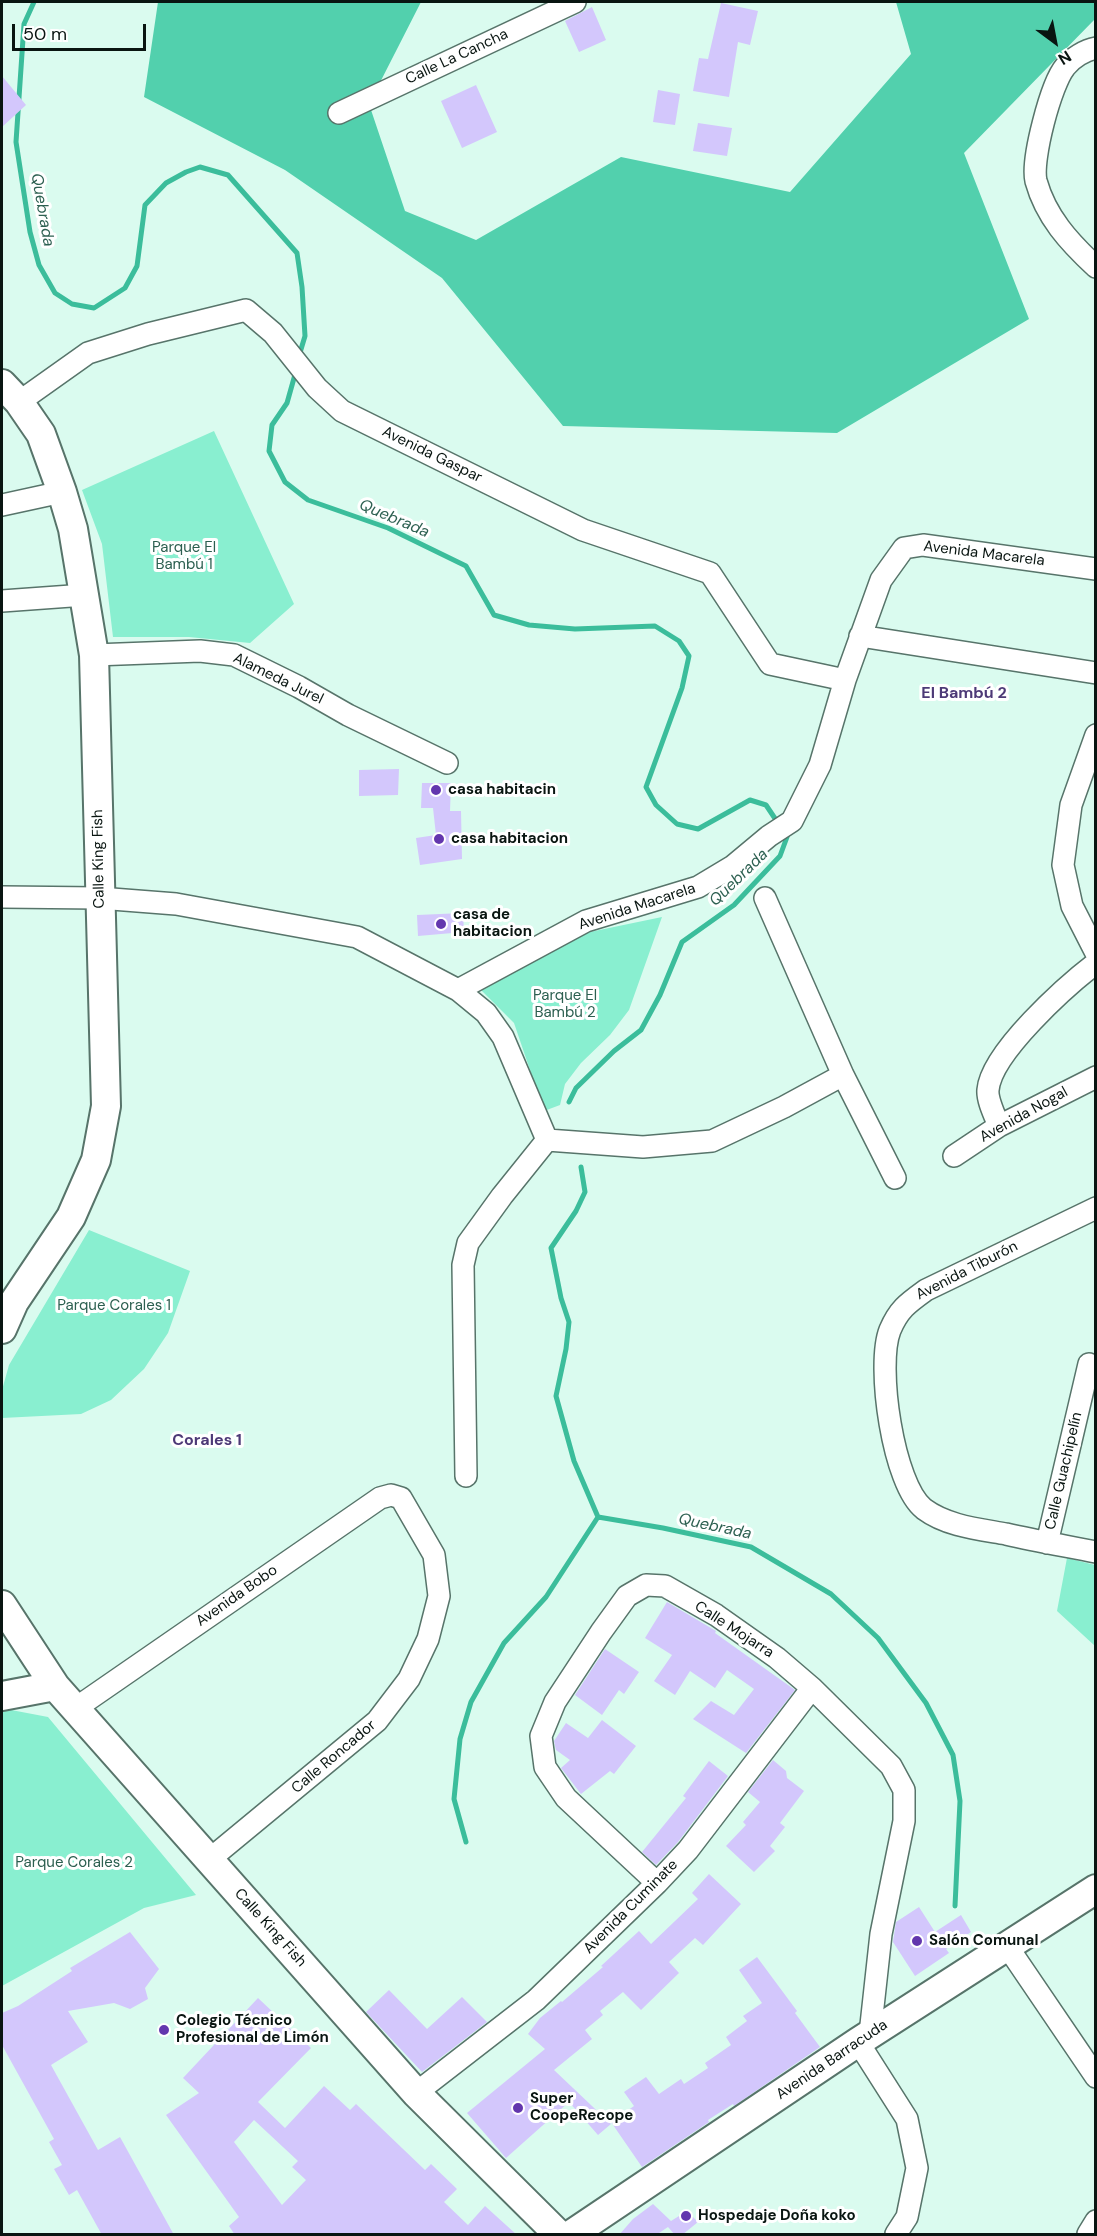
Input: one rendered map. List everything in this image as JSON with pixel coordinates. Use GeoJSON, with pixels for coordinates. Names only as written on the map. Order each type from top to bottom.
{"type":"FeatureCollection","features":[{"type":"Feature","properties":{"kind":"street","name":"Calle La Cancha"},"geometry":{"type":"LineString","coordinates":[[339,113],[575,2]]}},
{"type":"Feature","properties":{"kind":"street"},"geometry":{"type":"LineString","coordinates":[[1095,48],[1086,50],[1065,67],[1052,92],[1040,136],[1035,179],[1047,211],[1064,236],[1095,267]]}},
{"type":"Feature","properties":{"kind":"street","name":"Avenida Gaspar"},"geometry":{"type":"LineString","coordinates":[[10,393],[88,353],[148,334],[246,310],[273,333],[317,388],[342,411],[583,530],[710,573],[770,664],[845,680]]}},
{"type":"Feature","properties":{"kind":"street","name":"Calle King Fish"},"geometry":{"type":"LineString","coordinates":[[2,1329],[14,1302],[71,1217],[96,1160],[106,1106],[99,898],[97,692],[94,655],[73,529],[62,492],[41,434],[10,393]]}},
{"type":"Feature","properties":{"kind":"street"},"geometry":{"type":"LineString","coordinates":[[2,505],[62,492]]}},
{"type":"Feature","properties":{"kind":"street","name":"Avenida Macarela"},"geometry":{"type":"LineString","coordinates":[[458,990],[586,921],[698,888],[733,866],[792,820],[820,765],[845,680],[881,580],[903,548],[923,545],[1095,569]]}},
{"type":"Feature","properties":{"kind":"street"},"geometry":{"type":"LineString","coordinates":[[2,601],[85,595]]}},
{"type":"Feature","properties":{"kind":"street"},"geometry":{"type":"LineString","coordinates":[[861,636],[1095,673]]}},
{"type":"Feature","properties":{"kind":"street","name":"Alameda Jurel"},"geometry":{"type":"LineString","coordinates":[[94,655],[200,651],[234,655],[299,687],[348,715],[447,763]]}},
{"type":"Feature","properties":{"kind":"street"},"geometry":{"type":"LineString","coordinates":[[1095,735],[1071,805],[1064,865],[1072,906],[1095,953]]}},
{"type":"Feature","properties":{"kind":"street"},"geometry":{"type":"LineString","coordinates":[[2,897],[99,898],[176,904],[357,937],[458,990],[486,1013],[503,1037],[548,1140]]}},
{"type":"Feature","properties":{"kind":"street"},"geometry":{"type":"LineString","coordinates":[[765,898],[843,1075],[895,1179]]}},
{"type":"Feature","properties":{"kind":"street"},"geometry":{"type":"LineString","coordinates":[[999,1126],[987,1092],[993,1071],[1003,1054],[1074,980],[1095,963]]}},
{"type":"Feature","properties":{"kind":"street"},"geometry":{"type":"LineString","coordinates":[[548,1140],[642,1148],[712,1141],[784,1107],[843,1075]]}},
{"type":"Feature","properties":{"kind":"street","name":"Avenida Nogal"},"geometry":{"type":"LineString","coordinates":[[954,1156],[999,1126],[1095,1077]]}},
{"type":"Feature","properties":{"kind":"street"},"geometry":{"type":"LineString","coordinates":[[466,1476],[463,1265],[468,1243],[502,1196],[548,1140]]}},
{"type":"Feature","properties":{"kind":"street","name":"Avenida Tiburón"},"geometry":{"type":"LineString","coordinates":[[1095,1208],[926,1290],[903,1306],[890,1331],[884,1354],[887,1403],[900,1465],[908,1489],[923,1508],[951,1523],[1095,1552]]}},
{"type":"Feature","properties":{"kind":"street","name":"Calle Guachipelín"},"geometry":{"type":"LineString","coordinates":[[1047,1543],[1089,1364]]}},
{"type":"Feature","properties":{"kind":"street","name":"Avenida Bobo"},"geometry":{"type":"LineString","coordinates":[[76,1708],[380,1498],[391,1495],[401,1498]]}},
{"type":"Feature","properties":{"kind":"street","name":"Calle Roncador"},"geometry":{"type":"LineString","coordinates":[[210,1859],[377,1721],[409,1679],[428,1639],[439,1596],[434,1555],[401,1498]]}},
{"type":"Feature","properties":{"kind":"street","name":"Calle Mojarra"},"geometry":{"type":"LineString","coordinates":[[657,1883],[566,1798],[545,1767],[541,1736],[555,1702],[627,1596],[646,1586],[665,1586],[716,1615],[777,1658],[812,1688],[891,1766],[904,1791],[904,1821],[881,1934],[864,2038]]}},
{"type":"Feature","properties":{"kind":"street","name":"Calle King Fish"},"geometry":{"type":"LineString","coordinates":[[2,1605],[56,1686],[416,2093],[558,2235]]}},
{"type":"Feature","properties":{"kind":"street"},"geometry":{"type":"LineString","coordinates":[[2,1696],[56,1686]]}},
{"type":"Feature","properties":{"kind":"street","name":"Avenida Cuminate"},"geometry":{"type":"LineString","coordinates":[[416,2093],[536,2000],[657,1883],[688,1850],[812,1688]]}},
{"type":"Feature","properties":{"kind":"street","name":"Avenida Barracuda"},"geometry":{"type":"LineString","coordinates":[[572,2235],[864,2038],[1095,1889]]}},
{"type":"Feature","properties":{"kind":"street"},"geometry":{"type":"LineString","coordinates":[[1007,1946],[1095,2077]]}},
{"type":"Feature","properties":{"kind":"street"},"geometry":{"type":"LineString","coordinates":[[864,2038],[907,2119],[917,2168],[907,2217],[896,2235]]}},
{"type":"Feature","properties":{"kind":"street"},"geometry":{"type":"LineString","coordinates":[[1088,2235],[1095,2221]]}},
{"type":"Feature","properties":{"kind":"green space"},"geometry":{"type":"Polygon","coordinates":[[[158,2],[421,2],[369,104],[405,211],[476,240],[621,157],[790,192],[911,54],[896,2],[1095,2],[1095,19],[964,153],[1029,319],[837,433],[563,426],[442,278],[285,170],[144,97],[158,2]]]}},
{"type":"Feature","properties":{"kind":"green space","name":"Parque El Bambú 1"},"geometry":{"type":"Polygon","coordinates":[[[214,431],[294,604],[250,643],[189,637],[113,637],[102,544],[82,490],[214,431]]]}},
{"type":"Feature","properties":{"kind":"green space","name":"Parque El Bambú 2"},"geometry":{"type":"Polygon","coordinates":[[[662,917],[629,1010],[610,1035],[581,1063],[565,1084],[560,1105],[544,1111],[514,1023],[479,988],[585,933],[662,917]]]}},
{"type":"Feature","properties":{"kind":"green space","name":"Parque Corales 1"},"geometry":{"type":"Polygon","coordinates":[[[89,1230],[190,1271],[168,1333],[144,1369],[111,1400],[81,1414],[2,1418],[2,1390],[9,1365],[89,1230]]]}},
{"type":"Feature","properties":{"kind":"green space"},"geometry":{"type":"Polygon","coordinates":[[[1067,1558],[1095,1565],[1095,1646],[1057,1611],[1067,1558]]]}},
{"type":"Feature","properties":{"kind":"green space","name":"Parque Corales 2"},"geometry":{"type":"Polygon","coordinates":[[[2,1710],[48,1717],[196,1895],[144,1908],[2,1986],[2,1710]]]}},
{"type":"Feature","properties":{"kind":"building"},"geometry":{"type":"Polygon","coordinates":[[[721,3],[758,11],[750,45],[738,42],[729,97],[693,91],[699,58],[708,59],[721,3]]]}},
{"type":"Feature","properties":{"kind":"building"},"geometry":{"type":"Polygon","coordinates":[[[592,7],[606,40],[579,52],[565,21],[592,7]]]}},
{"type":"Feature","properties":{"kind":"building"},"geometry":{"type":"Polygon","coordinates":[[[2,76],[26,105],[2,127],[2,76]]]}},
{"type":"Feature","properties":{"kind":"building"},"geometry":{"type":"Polygon","coordinates":[[[476,85],[497,132],[462,148],[441,101],[476,85]]]}},
{"type":"Feature","properties":{"kind":"building"},"geometry":{"type":"Polygon","coordinates":[[[658,90],[680,94],[675,125],[653,122],[658,90]]]}},
{"type":"Feature","properties":{"kind":"building"},"geometry":{"type":"Polygon","coordinates":[[[698,123],[732,128],[727,156],[693,151],[698,123]]]}},
{"type":"Feature","properties":{"kind":"building"},"geometry":{"type":"Polygon","coordinates":[[[399,769],[398,795],[359,796],[359,770],[399,769]]]}},
{"type":"Feature","properties":{"kind":"building","name":"casa habitacion"},"geometry":{"type":"Polygon","coordinates":[[[422,783],[451,783],[450,811],[461,811],[462,859],[420,865],[416,838],[436,835],[433,808],[421,808],[422,783]]]}},
{"type":"Feature","properties":{"kind":"building","name":"casa de habitacion"},"geometry":{"type":"Polygon","coordinates":[[[463,913],[464,932],[418,936],[417,915],[463,913]]]}},
{"type":"Feature","properties":{"kind":"building"},"geometry":{"type":"Polygon","coordinates":[[[667,1602],[716,1631],[715,1633],[795,1690],[746,1753],[693,1719],[711,1701],[734,1715],[754,1689],[727,1670],[715,1688],[690,1671],[675,1695],[654,1681],[672,1655],[645,1638],[667,1602]]]}},
{"type":"Feature","properties":{"kind":"building"},"geometry":{"type":"Polygon","coordinates":[[[605,1649],[639,1672],[624,1694],[619,1690],[602,1715],[575,1695],[605,1649]]]}},
{"type":"Feature","properties":{"kind":"building"},"geometry":{"type":"Polygon","coordinates":[[[602,1720],[636,1746],[614,1774],[610,1771],[581,1794],[561,1768],[570,1760],[556,1750],[554,1741],[566,1723],[588,1738],[602,1720]]]}},
{"type":"Feature","properties":{"kind":"building"},"geometry":{"type":"Polygon","coordinates":[[[773,1760],[786,1771],[787,1778],[804,1791],[780,1823],[785,1827],[770,1846],[775,1851],[754,1872],[726,1846],[746,1825],[743,1822],[760,1802],[748,1792],[773,1760]]]}},
{"type":"Feature","properties":{"kind":"building"},"geometry":{"type":"Polygon","coordinates":[[[709,1761],[728,1776],[678,1842],[656,1865],[642,1852],[686,1798],[683,1796],[709,1761]]]}},
{"type":"Feature","properties":{"kind":"building"},"geometry":{"type":"Polygon","coordinates":[[[709,1874],[741,1904],[703,1945],[695,1938],[669,1962],[679,1973],[641,2010],[623,1992],[600,2011],[603,2015],[585,2030],[592,2039],[554,2070],[611,2124],[598,2135],[569,2102],[506,2158],[467,2113],[545,2049],[528,2034],[540,2018],[603,1967],[601,1966],[639,1931],[651,1944],[698,1899],[692,1893],[709,1874]]]}},
{"type":"Feature","properties":{"kind":"building","name":"Salón Comunal"},"geometry":{"type":"Polygon","coordinates":[[[919,1907],[935,1932],[961,1915],[971,1932],[946,1949],[949,1953],[915,1976],[893,1942],[896,1922],[919,1907]]]}},
{"type":"Feature","properties":{"kind":"building"},"geometry":{"type":"Polygon","coordinates":[[[130,1932],[159,1969],[145,1988],[148,1999],[130,2009],[114,2003],[68,2011],[88,2042],[51,2065],[98,2150],[120,2137],[174,2235],[102,2235],[77,2190],[69,2195],[54,2169],[62,2165],[49,2142],[54,2139],[2,2045],[2,2013],[18,2006],[72,1971],[70,1968],[130,1932]]]}},
{"type":"Feature","properties":{"kind":"building"},"geometry":{"type":"Polygon","coordinates":[[[757,1957],[797,2011],[795,2013],[820,2047],[734,2106],[733,2104],[708,2120],[709,2122],[642,2167],[611,2122],[634,2106],[624,2092],[646,2077],[659,2094],[681,2079],[684,2084],[708,2068],[705,2063],[731,2045],[726,2037],[747,2021],[743,2016],[762,2003],[739,1970],[757,1957]]]}},
{"type":"Feature","properties":{"kind":"building"},"geometry":{"type":"Polygon","coordinates":[[[389,1990],[427,2029],[462,1997],[487,2022],[422,2072],[366,2012],[389,1990]]]}},
{"type":"Feature","properties":{"kind":"building"},"geometry":{"type":"Polygon","coordinates":[[[258,1998],[311,2048],[258,2102],[285,2128],[324,2086],[350,2110],[356,2104],[425,2170],[431,2164],[457,2189],[444,2202],[468,2225],[485,2206],[517,2235],[235,2235],[229,2226],[239,2217],[166,2115],[199,2093],[183,2078],[258,1998]],[[254,2120],[234,2142],[282,2205],[306,2180],[292,2167],[298,2161],[254,2120]]]}},
{"type":"Feature","properties":{"kind":"building"},"geometry":{"type":"Polygon","coordinates":[[[653,2204],[671,2221],[687,2211],[698,2222],[682,2235],[675,2235],[668,2227],[656,2235],[619,2235],[633,2219],[653,2204]]]}},
{"type":"Feature","properties":{"kind":"waterway","name":"Quebrada"},"geometry":{"type":"LineString","coordinates":[[34,2],[24,24],[16,142],[30,232],[39,265],[55,293],[72,304],[94,308],[125,288],[137,266],[145,205],[166,183],[200,167],[228,175],[297,253],[305,336],[299,356]]}},
{"type":"Feature","properties":{"kind":"waterway","name":"Quebrada"},"geometry":{"type":"LineString","coordinates":[[296,371],[287,403],[272,425],[269,451],[285,482],[308,500],[388,528],[466,566],[494,615],[529,625],[575,629],[655,626],[679,641],[689,656],[682,688],[646,787],[656,805],[677,824],[698,829],[750,800],[766,805],[778,823]]}},
{"type":"Feature","properties":{"kind":"waterway","name":"Quebrada"},"geometry":{"type":"LineString","coordinates":[[569,1102],[576,1088],[614,1051],[641,1030],[660,995],[682,942],[734,905],[780,856],[787,837],[783,831]]}},
{"type":"Feature","properties":{"kind":"waterway","name":"Quebrada"},"geometry":{"type":"LineString","coordinates":[[581,1167],[585,1192],[576,1211],[551,1248],[561,1298],[569,1322],[556,1396],[574,1461],[598,1517]]}},
{"type":"Feature","properties":{"kind":"waterway","name":"Quebrada"},"geometry":{"type":"LineString","coordinates":[[598,1517],[751,1547],[831,1594],[878,1638],[926,1703],[953,1755],[960,1801],[955,1906]]}},
{"type":"Feature","properties":{"kind":"waterway"},"geometry":{"type":"LineString","coordinates":[[466,1842],[454,1799],[460,1739],[471,1702],[504,1643],[546,1597],[598,1517]]}},
{"type":"Feature","properties":{"kind":"place","name":"casa habitacin"},"geometry":{"type":"Point","coordinates":[436,790]}},
{"type":"Feature","properties":{"kind":"place","name":"casa habitacion"},"geometry":{"type":"Point","coordinates":[439,839]}},
{"type":"Feature","properties":{"kind":"place","name":"casa de habitacion"},"geometry":{"type":"Point","coordinates":[441,924]}},
{"type":"Feature","properties":{"kind":"place","name":"Salón Comunal"},"geometry":{"type":"Point","coordinates":[917,1941]}},
{"type":"Feature","properties":{"kind":"place","name":"Colegio Técnico Profesional de Limón"},"geometry":{"type":"Point","coordinates":[164,2030]}},
{"type":"Feature","properties":{"kind":"place","name":"Super CoopeRecope"},"geometry":{"type":"Point","coordinates":[518,2108]}},
{"type":"Feature","properties":{"kind":"place","name":"Hospedaje Doña koko"},"geometry":{"type":"Point","coordinates":[686,2216]}},
{"type":"Feature","properties":{"kind":"district","name":"El Bambú 2"},"geometry":{"type":"Point","coordinates":[964,694]}},
{"type":"Feature","properties":{"kind":"district","name":"Corales 1"},"geometry":{"type":"Point","coordinates":[207,1441]}}]}
